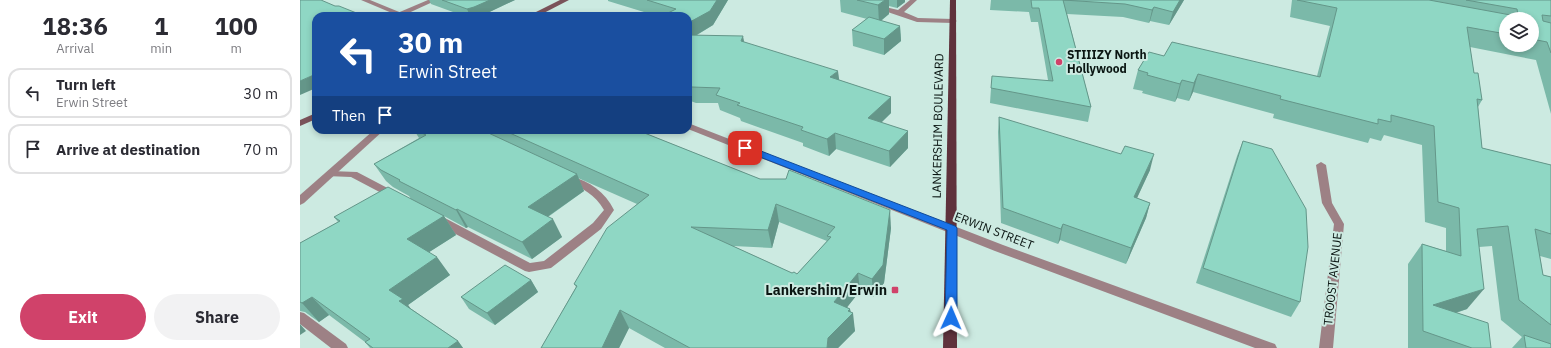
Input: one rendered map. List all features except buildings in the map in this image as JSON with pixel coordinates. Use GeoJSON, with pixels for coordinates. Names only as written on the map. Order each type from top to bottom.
{"type":"FeatureCollection","features":[{"type":"Feature","properties":{"kind":"main road"},"geometry":{"type":"LineString","coordinates":[[540,12],[566,0]]}},
{"type":"Feature","properties":{"kind":"main road","name":"LANKERSHIM BOULEVARD"},"geometry":{"type":"LineString","coordinates":[[950,348],[952,228],[950,205],[953,0]]}},
{"type":"Feature","properties":{"kind":"main road"},"geometry":{"type":"LineString","coordinates":[[300,123],[312,118]]}},
{"type":"Feature","properties":{"kind":"street"},"geometry":{"type":"LineString","coordinates":[[364,0],[394,12]]}},
{"type":"Feature","properties":{"kind":"street"},"geometry":{"type":"LineString","coordinates":[[408,12],[434,0]]}},
{"type":"Feature","properties":{"kind":"street"},"geometry":{"type":"LineString","coordinates":[[899,13],[914,0]]}},
{"type":"Feature","properties":{"kind":"street"},"geometry":{"type":"LineString","coordinates":[[870,6],[899,13],[917,20],[953,21]]}},
{"type":"Feature","properties":{"kind":"street","name":"ERWIN STREET"},"geometry":{"type":"LineString","coordinates":[[692,128],[952,228],[999,248],[1270,348]]}},
{"type":"Feature","properties":{"kind":"street"},"geometry":{"type":"LineString","coordinates":[[300,201],[375,134]]}},
{"type":"Feature","properties":{"kind":"street","name":"TROOST AVENUE"},"geometry":{"type":"LineString","coordinates":[[1321,165],[1328,204],[1338,224],[1326,348]]}},
{"type":"Feature","properties":{"kind":"street"},"geometry":{"type":"LineString","coordinates":[[330,174],[353,174],[402,201]]}},
{"type":"Feature","properties":{"kind":"street"},"geometry":{"type":"LineString","coordinates":[[430,216],[529,268],[547,265],[597,226],[609,210],[604,198],[591,189],[563,176]]}},
{"type":"Feature","properties":{"kind":"street"},"geometry":{"type":"LineString","coordinates":[[300,317],[341,348]]}},
{"type":"Feature","properties":{"kind":"place","name":"STIIIZY North Hollywood"},"geometry":{"type":"Point","coordinates":[1059,62]}},
{"type":"Feature","properties":{"kind":"place","name":"Lankershim/Erwin"},"geometry":{"type":"Point","coordinates":[895,290]}},
{"type":"Feature","properties":{"kind":"route"},"geometry":{"type":"LineString","coordinates":[[745,148],[952,228],[951,318]]}}]}
